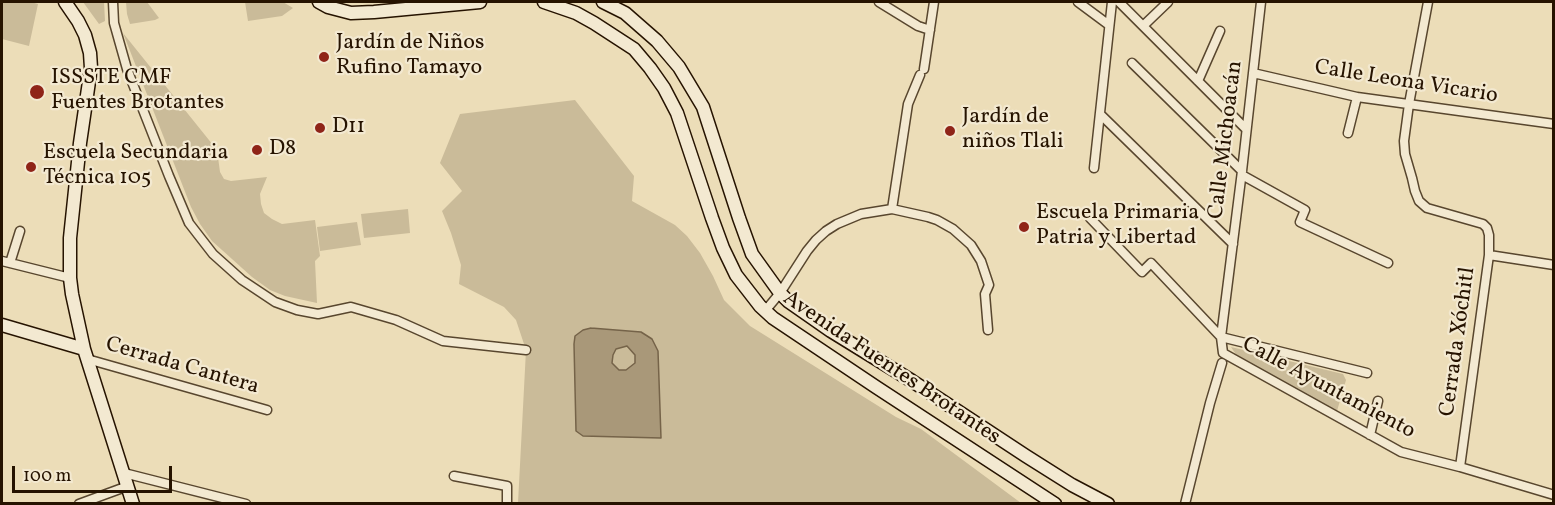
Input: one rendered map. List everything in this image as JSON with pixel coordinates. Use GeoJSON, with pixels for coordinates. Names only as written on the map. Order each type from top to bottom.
{"type":"FeatureCollection","features":[{"type":"Feature","properties":{"kind":"street"},"geometry":{"type":"LineString","coordinates":[[65,2],[85,35],[91,68],[80,143],[72,226],[70,278],[72,294],[85,354],[133,504]]}},
{"type":"Feature","properties":{"kind":"street"},"geometry":{"type":"LineString","coordinates":[[113,2],[114,23],[128,69],[189,223],[213,254],[242,280],[275,302],[297,310],[318,314],[351,307],[396,320],[443,341],[526,350]]}},
{"type":"Feature","properties":{"kind":"street"},"geometry":{"type":"LineString","coordinates":[[319,2],[328,7],[351,13],[480,2]]}},
{"type":"Feature","properties":{"kind":"street","name":"Avenida Fuentes Brotantes"},"geometry":{"type":"LineString","coordinates":[[544,2],[576,13],[594,23],[634,49],[650,68],[677,113],[712,218],[736,275],[772,318],[1055,504]]}},
{"type":"Feature","properties":{"kind":"street","name":"Avenida Fuentes Brotantes"},"geometry":{"type":"LineString","coordinates":[[603,2],[626,13],[657,40],[684,75],[703,107],[752,254],[788,301],[1072,485],[1108,504]]}},
{"type":"Feature","properties":{"kind":"street"},"geometry":{"type":"LineString","coordinates":[[879,2],[918,26],[930,30]]}},
{"type":"Feature","properties":{"kind":"street"},"geometry":{"type":"LineString","coordinates":[[892,209],[908,104],[922,72],[934,2]]}},
{"type":"Feature","properties":{"kind":"street"},"geometry":{"type":"LineString","coordinates":[[1078,2],[1109,25]]}},
{"type":"Feature","properties":{"kind":"street"},"geometry":{"type":"LineString","coordinates":[[1094,168],[1112,2]]}},
{"type":"Feature","properties":{"kind":"street"},"geometry":{"type":"LineString","coordinates":[[1119,2],[1246,129]]}},
{"type":"Feature","properties":{"kind":"street"},"geometry":{"type":"LineString","coordinates":[[1143,26],[1168,2]]}},
{"type":"Feature","properties":{"kind":"street","name":"Calle Michoacán"},"geometry":{"type":"LineString","coordinates":[[1223,353],[1221,337],[1261,2]]}},
{"type":"Feature","properties":{"kind":"street"},"geometry":{"type":"LineString","coordinates":[[1409,104],[1428,2]]}},
{"type":"Feature","properties":{"kind":"street"},"geometry":{"type":"LineString","coordinates":[[1198,81],[1220,32]]}},
{"type":"Feature","properties":{"kind":"street"},"geometry":{"type":"LineString","coordinates":[[1132,63],[1242,173],[1305,210],[1300,222],[1388,263]]}},
{"type":"Feature","properties":{"kind":"street","name":"Calle Leona Vicario"},"geometry":{"type":"LineString","coordinates":[[1253,73],[1357,98],[1554,124]]}},
{"type":"Feature","properties":{"kind":"street"},"geometry":{"type":"LineString","coordinates":[[1348,133],[1357,98]]}},
{"type":"Feature","properties":{"kind":"street","name":"Cerrada Xóchitl"},"geometry":{"type":"LineString","coordinates":[[1409,104],[1404,141],[1405,154],[1419,201],[1426,208],[1483,224],[1489,235],[1489,255],[1460,467]]}},
{"type":"Feature","properties":{"kind":"street"},"geometry":{"type":"LineString","coordinates":[[1100,114],[1233,244]]}},
{"type":"Feature","properties":{"kind":"street"},"geometry":{"type":"LineString","coordinates":[[765,311],[780,293],[807,251],[826,231],[861,214],[892,209],[937,220],[971,246],[981,261],[989,285],[985,294],[987,330]]}},
{"type":"Feature","properties":{"kind":"street"},"geometry":{"type":"LineString","coordinates":[[1090,218],[1142,272],[1152,263],[1221,337],[1367,373]]}},
{"type":"Feature","properties":{"kind":"street"},"geometry":{"type":"LineString","coordinates":[[20,231],[6,262],[70,278]]}},
{"type":"Feature","properties":{"kind":"street"},"geometry":{"type":"LineString","coordinates":[[1489,255],[1554,265]]}},
{"type":"Feature","properties":{"kind":"street"},"geometry":{"type":"LineString","coordinates":[[2,325],[85,354]]}},
{"type":"Feature","properties":{"kind":"street","name":"Calle Ayuntamiento"},"geometry":{"type":"LineString","coordinates":[[1223,353],[1401,452],[1554,495]]}},
{"type":"Feature","properties":{"kind":"street","name":"Cerrada Cantera"},"geometry":{"type":"LineString","coordinates":[[85,354],[267,410]]}},
{"type":"Feature","properties":{"kind":"street"},"geometry":{"type":"LineString","coordinates":[[1185,504],[1222,363]]}},
{"type":"Feature","properties":{"kind":"street"},"geometry":{"type":"LineString","coordinates":[[1370,435],[1378,401]]}},
{"type":"Feature","properties":{"kind":"street"},"geometry":{"type":"LineString","coordinates":[[123,473],[246,504]]}},
{"type":"Feature","properties":{"kind":"street"},"geometry":{"type":"LineString","coordinates":[[454,476],[507,486],[507,504]]}},
{"type":"Feature","properties":{"kind":"street"},"geometry":{"type":"LineString","coordinates":[[78,504],[128,486]]}},
{"type":"Feature","properties":{"kind":"shaded area"},"geometry":{"type":"Polygon","coordinates":[[[2,2],[38,4],[29,46],[2,39],[2,2]]]}},
{"type":"Feature","properties":{"kind":"shaded area"},"geometry":{"type":"Polygon","coordinates":[[[83,2],[104,2],[105,21],[99,24],[83,2]]]}},
{"type":"Feature","properties":{"kind":"shaded area"},"geometry":{"type":"Polygon","coordinates":[[[126,2],[147,2],[159,18],[130,24],[126,2]]]}},
{"type":"Feature","properties":{"kind":"shaded area"},"geometry":{"type":"Polygon","coordinates":[[[245,2],[283,2],[293,8],[282,16],[248,21],[245,2]]]}},
{"type":"Feature","properties":{"kind":"shaded area"},"geometry":{"type":"Polygon","coordinates":[[[123,33],[217,150],[220,172],[224,179],[231,181],[267,177],[260,194],[264,213],[282,224],[315,220],[320,256],[315,261],[317,303],[270,290],[212,241],[191,207],[123,33]]]}},
{"type":"Feature","properties":{"kind":"shaded area"},"geometry":{"type":"Polygon","coordinates":[[[575,100],[634,176],[632,201],[675,225],[687,236],[700,253],[724,300],[750,326],[896,417],[921,429],[1021,503],[518,503],[526,350],[516,320],[504,307],[459,284],[461,265],[442,211],[462,191],[440,163],[460,114],[575,100]]]}},
{"type":"Feature","properties":{"kind":"shaded area"},"geometry":{"type":"Polygon","coordinates":[[[408,209],[410,233],[364,238],[361,214],[408,209]]]}},
{"type":"Feature","properties":{"kind":"shaded area"},"geometry":{"type":"Polygon","coordinates":[[[357,222],[361,245],[320,251],[317,227],[357,222]]]}},
{"type":"Feature","properties":{"kind":"shaded area"},"geometry":{"type":"Polygon","coordinates":[[[591,328],[641,332],[652,339],[658,351],[661,438],[583,436],[576,431],[574,344],[575,336],[591,328]],[[627,346],[616,349],[612,363],[619,370],[626,370],[635,363],[635,355],[627,346]]]}},
{"type":"Feature","properties":{"kind":"shaded area"},"geometry":{"type":"Polygon","coordinates":[[[1231,347],[1343,374],[1346,380],[1337,411],[1237,356],[1231,347]]]}},
{"type":"Feature","properties":{"kind":"place","name":"Jardín de Niños Rufino Tamayo"},"geometry":{"type":"Point","coordinates":[324,57]}},
{"type":"Feature","properties":{"kind":"place","name":"ISSSTE CMF Fuentes Brotantes"},"geometry":{"type":"Point","coordinates":[37,92]}},
{"type":"Feature","properties":{"kind":"place","name":"D11"},"geometry":{"type":"Point","coordinates":[320,128]}},
{"type":"Feature","properties":{"kind":"place","name":"Jardín de niños Tlali"},"geometry":{"type":"Point","coordinates":[950,131]}},
{"type":"Feature","properties":{"kind":"place","name":"D8"},"geometry":{"type":"Point","coordinates":[257,150]}},
{"type":"Feature","properties":{"kind":"place","name":"Escuela Secundaria Técnica 105"},"geometry":{"type":"Point","coordinates":[31,167]}},
{"type":"Feature","properties":{"kind":"place","name":"Escuela Primaria Patria y Libertad"},"geometry":{"type":"Point","coordinates":[1024,227]}}]}
